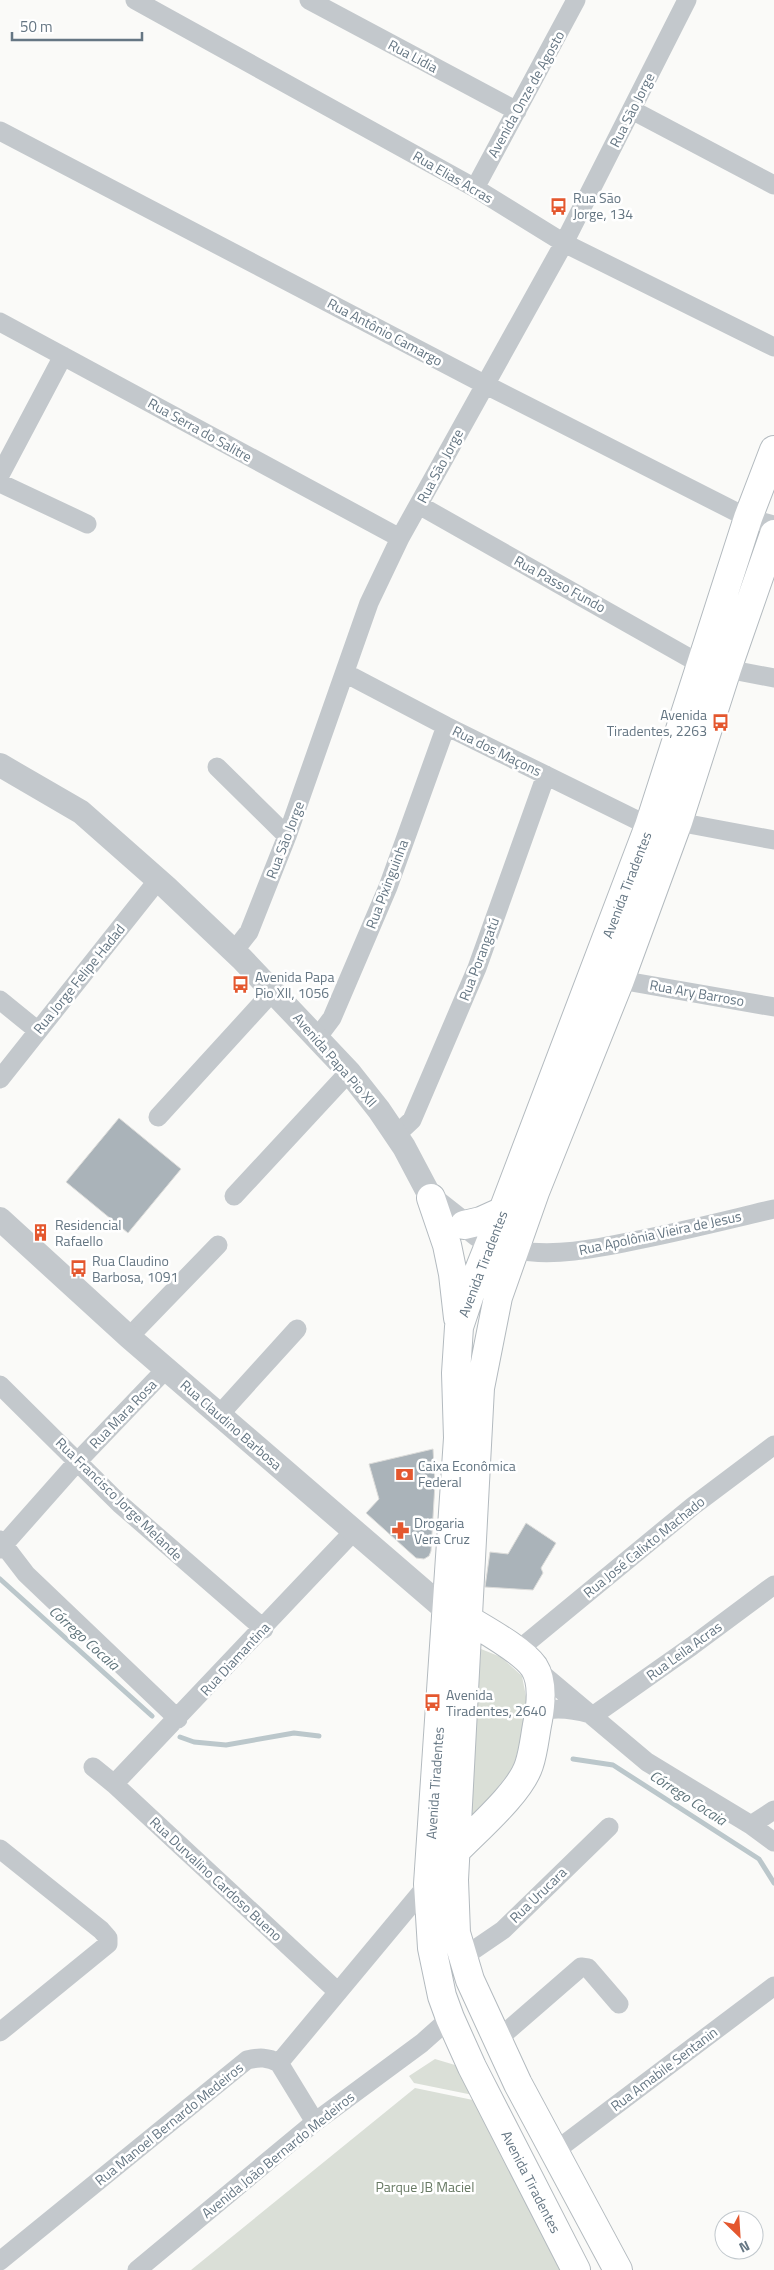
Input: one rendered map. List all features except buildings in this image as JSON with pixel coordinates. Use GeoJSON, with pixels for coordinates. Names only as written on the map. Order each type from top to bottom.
{"type":"FeatureCollection","features":[{"type":"Feature","properties":{"kind":"main road","name":"Avenida Tiradentes"},"geometry":{"type":"LineString","coordinates":[[576,2270],[454,2027],[442,1996],[432,1948],[428,1884],[458,1615],[480,1388],[498,1298],[503,1245],[502,1213],[649,826],[748,518],[774,450]]}},
{"type":"Feature","properties":{"kind":"main road","name":"Avenida Tiradentes"},"geometry":{"type":"LineString","coordinates":[[618,2270],[518,2084],[497,2040],[462,1958],[454,1911],[460,1736],[456,1373],[459,1327],[473,1285],[503,1245],[535,1192],[620,980],[678,822],[727,669],[774,534]]}},
{"type":"Feature","properties":{"kind":"main road"},"geometry":{"type":"LineString","coordinates":[[464,1225],[481,1222],[502,1213],[535,1192]]}},
{"type":"Feature","properties":{"kind":"main road"},"geometry":{"type":"LineString","coordinates":[[432,1198],[454,1274],[459,1327]]}},
{"type":"Feature","properties":{"kind":"main road"},"geometry":{"type":"LineString","coordinates":[[455,1852],[509,1796],[521,1780],[529,1766],[540,1712],[540,1688],[525,1660],[458,1615]]}},
{"type":"Feature","properties":{"kind":"street","name":"Rua Elias Acras"},"geometry":{"type":"LineString","coordinates":[[135,0],[475,188],[564,243],[774,347]]}},
{"type":"Feature","properties":{"kind":"street","name":"Rua Lidia"},"geometry":{"type":"LineString","coordinates":[[309,0],[518,111]]}},
{"type":"Feature","properties":{"kind":"street","name":"Avenida Onze de Agosto"},"geometry":{"type":"LineString","coordinates":[[475,188],[576,0]]}},
{"type":"Feature","properties":{"kind":"street","name":"Rua São Jorge"},"geometry":{"type":"LineString","coordinates":[[234,951],[249,932],[287,836],[346,673],[355,638],[369,603],[400,538],[564,243],[687,0]]}},
{"type":"Feature","properties":{"kind":"street"},"geometry":{"type":"LineString","coordinates":[[632,110],[774,185]]}},
{"type":"Feature","properties":{"kind":"street","name":"Rua Antônio Camargo"},"geometry":{"type":"LineString","coordinates":[[0,131],[484,384],[748,518],[774,525]]}},
{"type":"Feature","properties":{"kind":"street","name":"Rua Serra do Salitre"},"geometry":{"type":"LineString","coordinates":[[0,322],[400,538]]}},
{"type":"Feature","properties":{"kind":"street"},"geometry":{"type":"LineString","coordinates":[[0,475],[63,356]]}},
{"type":"Feature","properties":{"kind":"street"},"geometry":{"type":"LineString","coordinates":[[0,483],[87,524]]}},
{"type":"Feature","properties":{"kind":"street","name":"Rua Passo Fundo"},"geometry":{"type":"LineString","coordinates":[[419,505],[700,664]]}},
{"type":"Feature","properties":{"kind":"street"},"geometry":{"type":"LineString","coordinates":[[727,669],[774,678]]}},
{"type":"Feature","properties":{"kind":"street","name":"Rua dos Maçons"},"geometry":{"type":"LineString","coordinates":[[346,673],[446,726],[649,826]]}},
{"type":"Feature","properties":{"kind":"street","name":"Rua Pixinguinha"},"geometry":{"type":"LineString","coordinates":[[317,1038],[332,1018],[388,887],[446,726]]}},
{"type":"Feature","properties":{"kind":"street","name":"Avenida Papa Pio XII"},"geometry":{"type":"LineString","coordinates":[[0,765],[81,812],[234,951],[274,990],[349,1072],[396,1135],[432,1198],[464,1225],[503,1245]]}},
{"type":"Feature","properties":{"kind":"street"},"geometry":{"type":"LineString","coordinates":[[217,767],[287,836]]}},
{"type":"Feature","properties":{"kind":"street","name":"Rua Porangatú"},"geometry":{"type":"LineString","coordinates":[[396,1135],[412,1120],[477,968],[546,775]]}},
{"type":"Feature","properties":{"kind":"street"},"geometry":{"type":"LineString","coordinates":[[678,822],[774,840]]}},
{"type":"Feature","properties":{"kind":"street","name":"Rua Jorge Felipe Hadad"},"geometry":{"type":"LineString","coordinates":[[0,1079],[158,880]]}},
{"type":"Feature","properties":{"kind":"street","name":"Rua Ary Barroso"},"geometry":{"type":"LineString","coordinates":[[620,980],[774,1007]]}},
{"type":"Feature","properties":{"kind":"street"},"geometry":{"type":"LineString","coordinates":[[158,1117],[274,990]]}},
{"type":"Feature","properties":{"kind":"street"},"geometry":{"type":"LineString","coordinates":[[0,1000],[38,1031]]}},
{"type":"Feature","properties":{"kind":"street"},"geometry":{"type":"LineString","coordinates":[[234,1196],[349,1072]]}},
{"type":"Feature","properties":{"kind":"street","name":"Rua Apolônia Vieira de Jesus"},"geometry":{"type":"LineString","coordinates":[[503,1245],[532,1253],[554,1253],[599,1248],[774,1209]]}},
{"type":"Feature","properties":{"kind":"street","name":"Rua Claudino Barbosa"},"geometry":{"type":"LineString","coordinates":[[0,1219],[129,1337],[220,1414],[353,1532],[458,1615]]}},
{"type":"Feature","properties":{"kind":"street"},"geometry":{"type":"LineString","coordinates":[[129,1337],[218,1245]]}},
{"type":"Feature","properties":{"kind":"street"},"geometry":{"type":"LineString","coordinates":[[220,1414],[297,1329]]}},
{"type":"Feature","properties":{"kind":"street","name":"Rua Mara Rosa"},"geometry":{"type":"LineString","coordinates":[[1,1545],[166,1369]]}},
{"type":"Feature","properties":{"kind":"street","name":"Rua Francisco Jorge Melande"},"geometry":{"type":"LineString","coordinates":[[0,1385],[147,1529],[264,1628]]}},
{"type":"Feature","properties":{"kind":"street","name":"Rua José Calixto Machado"},"geometry":{"type":"LineString","coordinates":[[525,1660],[678,1518],[774,1445]]}},
{"type":"Feature","properties":{"kind":"street","name":"Rua Diamantina"},"geometry":{"type":"LineString","coordinates":[[114,1784],[178,1719],[353,1532]]}},
{"type":"Feature","properties":{"kind":"street"},"geometry":{"type":"LineString","coordinates":[[1,1545],[26,1574],[178,1719]]}},
{"type":"Feature","properties":{"kind":"street","name":"Rua Leila Acras"},"geometry":{"type":"LineString","coordinates":[[594,1715],[774,1585]]}},
{"type":"Feature","properties":{"kind":"street"},"geometry":{"type":"LineString","coordinates":[[525,1660],[594,1715],[647,1762],[751,1825],[774,1842]]}},
{"type":"Feature","properties":{"kind":"street"},"geometry":{"type":"LineString","coordinates":[[540,1712],[560,1709],[578,1710],[594,1715]]}},
{"type":"Feature","properties":{"kind":"street","name":"Rua Durvalino Cardoso Bueno"},"geometry":{"type":"LineString","coordinates":[[93,1767],[114,1784],[338,1992]]}},
{"type":"Feature","properties":{"kind":"street"},"geometry":{"type":"LineString","coordinates":[[751,1825],[774,1810]]}},
{"type":"Feature","properties":{"kind":"street","name":"Rua Urucara"},"geometry":{"type":"LineString","coordinates":[[462,1958],[503,1930],[610,1827]]}},
{"type":"Feature","properties":{"kind":"street"},"geometry":{"type":"LineString","coordinates":[[0,1850],[101,1930],[108,1938],[108,1944],[0,2032]]}},
{"type":"Feature","properties":{"kind":"street"},"geometry":{"type":"LineString","coordinates":[[315,2122],[279,2063],[428,1884]]}},
{"type":"Feature","properties":{"kind":"street"},"geometry":{"type":"LineString","coordinates":[[497,2040],[581,1967],[588,1968],[619,2004]]}},
{"type":"Feature","properties":{"kind":"street","name":"Rua Amabile Sentanin"},"geometry":{"type":"LineString","coordinates":[[554,2152],[774,1986]]}},
{"type":"Feature","properties":{"kind":"street","name":"Avenida João Bernardo Medeiros"},"geometry":{"type":"LineString","coordinates":[[137,2270],[315,2122],[422,2043],[454,2027]]}},
{"type":"Feature","properties":{"kind":"street","name":"Rua Manoel Bernardo Medeiros"},"geometry":{"type":"LineString","coordinates":[[0,2262],[247,2060],[260,2057],[272,2059],[279,2063]]}},
{"type":"Feature","properties":{"kind":"green space"},"geometry":{"type":"Polygon","coordinates":[[[481,1649],[501,1657],[522,1676],[528,1707],[514,1766],[479,1812],[469,1815],[481,1649]]]}},
{"type":"Feature","properties":{"kind":"green space"},"geometry":{"type":"Polygon","coordinates":[[[435,2059],[455,2065],[473,2095],[414,2083],[409,2076],[435,2059]]]}},
{"type":"Feature","properties":{"kind":"green space","name":"Parque JB Maciel"},"geometry":{"type":"Polygon","coordinates":[[[415,2088],[473,2100],[560,2270],[191,2270],[415,2088]]]}},
{"type":"Feature","properties":{"kind":"waterway","name":"Córrego Cocaia"},"geometry":{"type":"LineString","coordinates":[[0,1579],[152,1716]]}},
{"type":"Feature","properties":{"kind":"waterway","name":"Córrego Cocaia"},"geometry":{"type":"LineString","coordinates":[[180,1737],[194,1742],[226,1745],[294,1733],[319,1736]]}},
{"type":"Feature","properties":{"kind":"waterway","name":"Córrego Cocaia"},"geometry":{"type":"LineString","coordinates":[[573,1759],[613,1765],[759,1859],[774,1883]]}},
{"type":"Feature","properties":{"kind":"place","name":"Rua São Jorge, 134"},"geometry":{"type":"Point","coordinates":[559,206]}},
{"type":"Feature","properties":{"kind":"place","name":"Avenida Tiradentes, 2263"},"geometry":{"type":"Point","coordinates":[721,723]}},
{"type":"Feature","properties":{"kind":"place","name":"Avenida Papa Pio XII, 1056"},"geometry":{"type":"Point","coordinates":[241,985]}},
{"type":"Feature","properties":{"kind":"place","name":"Residencial Rafaello"},"geometry":{"type":"Point","coordinates":[41,1233]}},
{"type":"Feature","properties":{"kind":"place","name":"Rua Claudino Barbosa, 1091"},"geometry":{"type":"Point","coordinates":[78,1269]}},
{"type":"Feature","properties":{"kind":"place","name":"Caixa Econômica Federal"},"geometry":{"type":"Point","coordinates":[404,1474]}},
{"type":"Feature","properties":{"kind":"place","name":"Drogaria Vera Cruz"},"geometry":{"type":"Point","coordinates":[400,1531]}},
{"type":"Feature","properties":{"kind":"place","name":"Avenida Tiradentes, 2640"},"geometry":{"type":"Point","coordinates":[432,1703]}}]}
